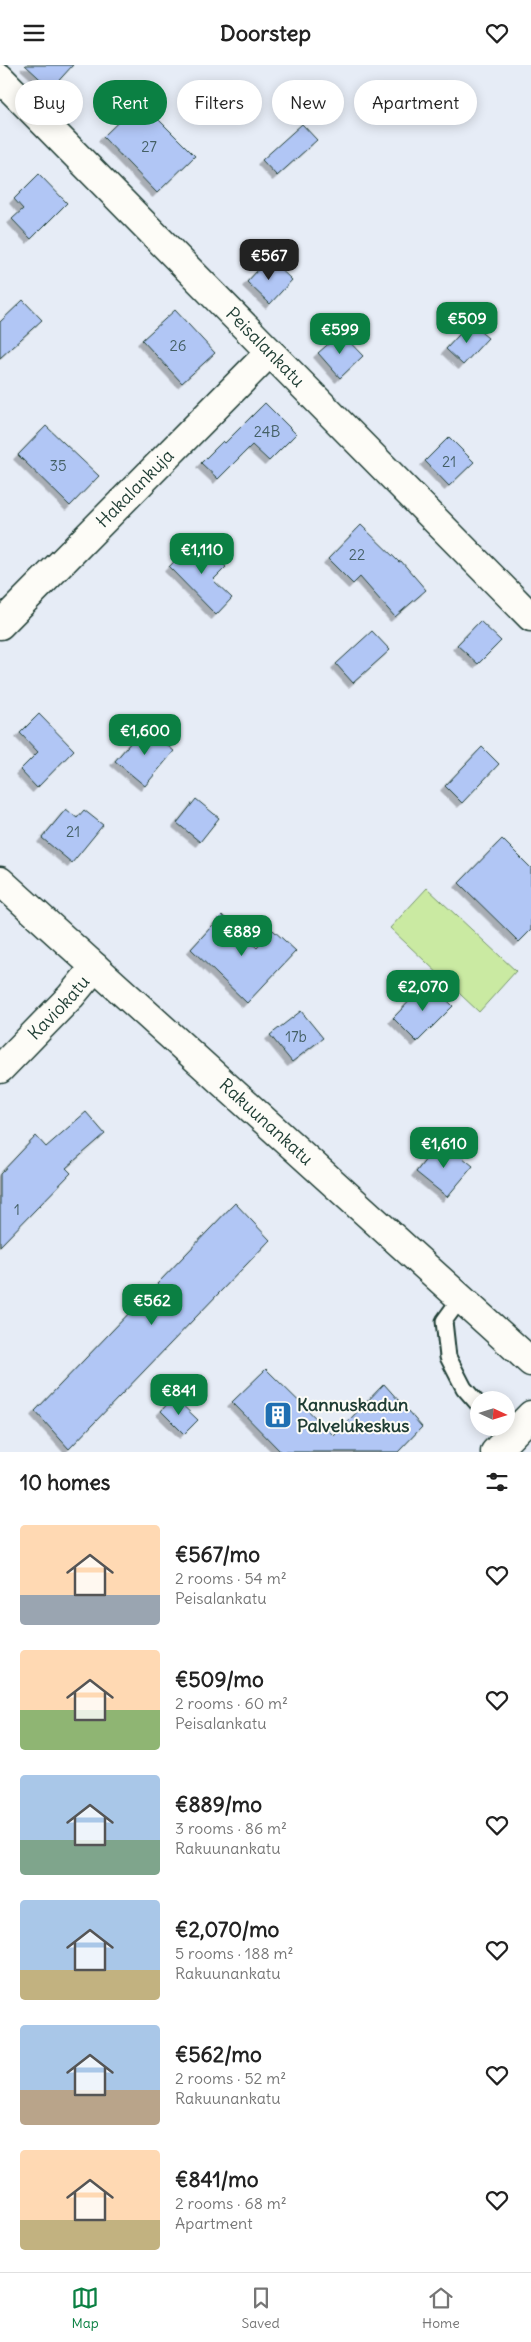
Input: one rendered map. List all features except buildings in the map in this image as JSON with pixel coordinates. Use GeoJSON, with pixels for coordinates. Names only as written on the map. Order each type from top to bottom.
{"type":"FeatureCollection","features":[{"type":"Feature","properties":{"kind":"street","name":"Peisalankatu"},"geometry":{"type":"LineString","coordinates":[[0,77],[531,617]]}},
{"type":"Feature","properties":{"kind":"street","name":"Hakalankuja"},"geometry":{"type":"LineString","coordinates":[[0,625],[270,353]]}},
{"type":"Feature","properties":{"kind":"street","name":"Rakuunankatu"},"geometry":{"type":"LineString","coordinates":[[0,881],[531,1362]]}},
{"type":"Feature","properties":{"kind":"street","name":"Kaviokatu"},"geometry":{"type":"LineString","coordinates":[[0,1069],[71,996],[95,967]]}},
{"type":"Feature","properties":{"kind":"street"},"geometry":{"type":"LineString","coordinates":[[501,1439],[531,1415]]}},
{"type":"Feature","properties":{"kind":"lane"},"geometry":{"type":"LineString","coordinates":[[460,1299],[444,1321],[448,1357],[464,1388],[470,1395]]}},
{"type":"Feature","properties":{"kind":"green space"},"geometry":{"type":"Polygon","coordinates":[[[427,888],[516,971],[479,1012],[390,928],[427,888]]]}},
{"type":"Feature","properties":{"kind":"place","name":"Kannuskadun Palvelukeskus"},"geometry":{"type":"Point","coordinates":[278,1415]}}]}
